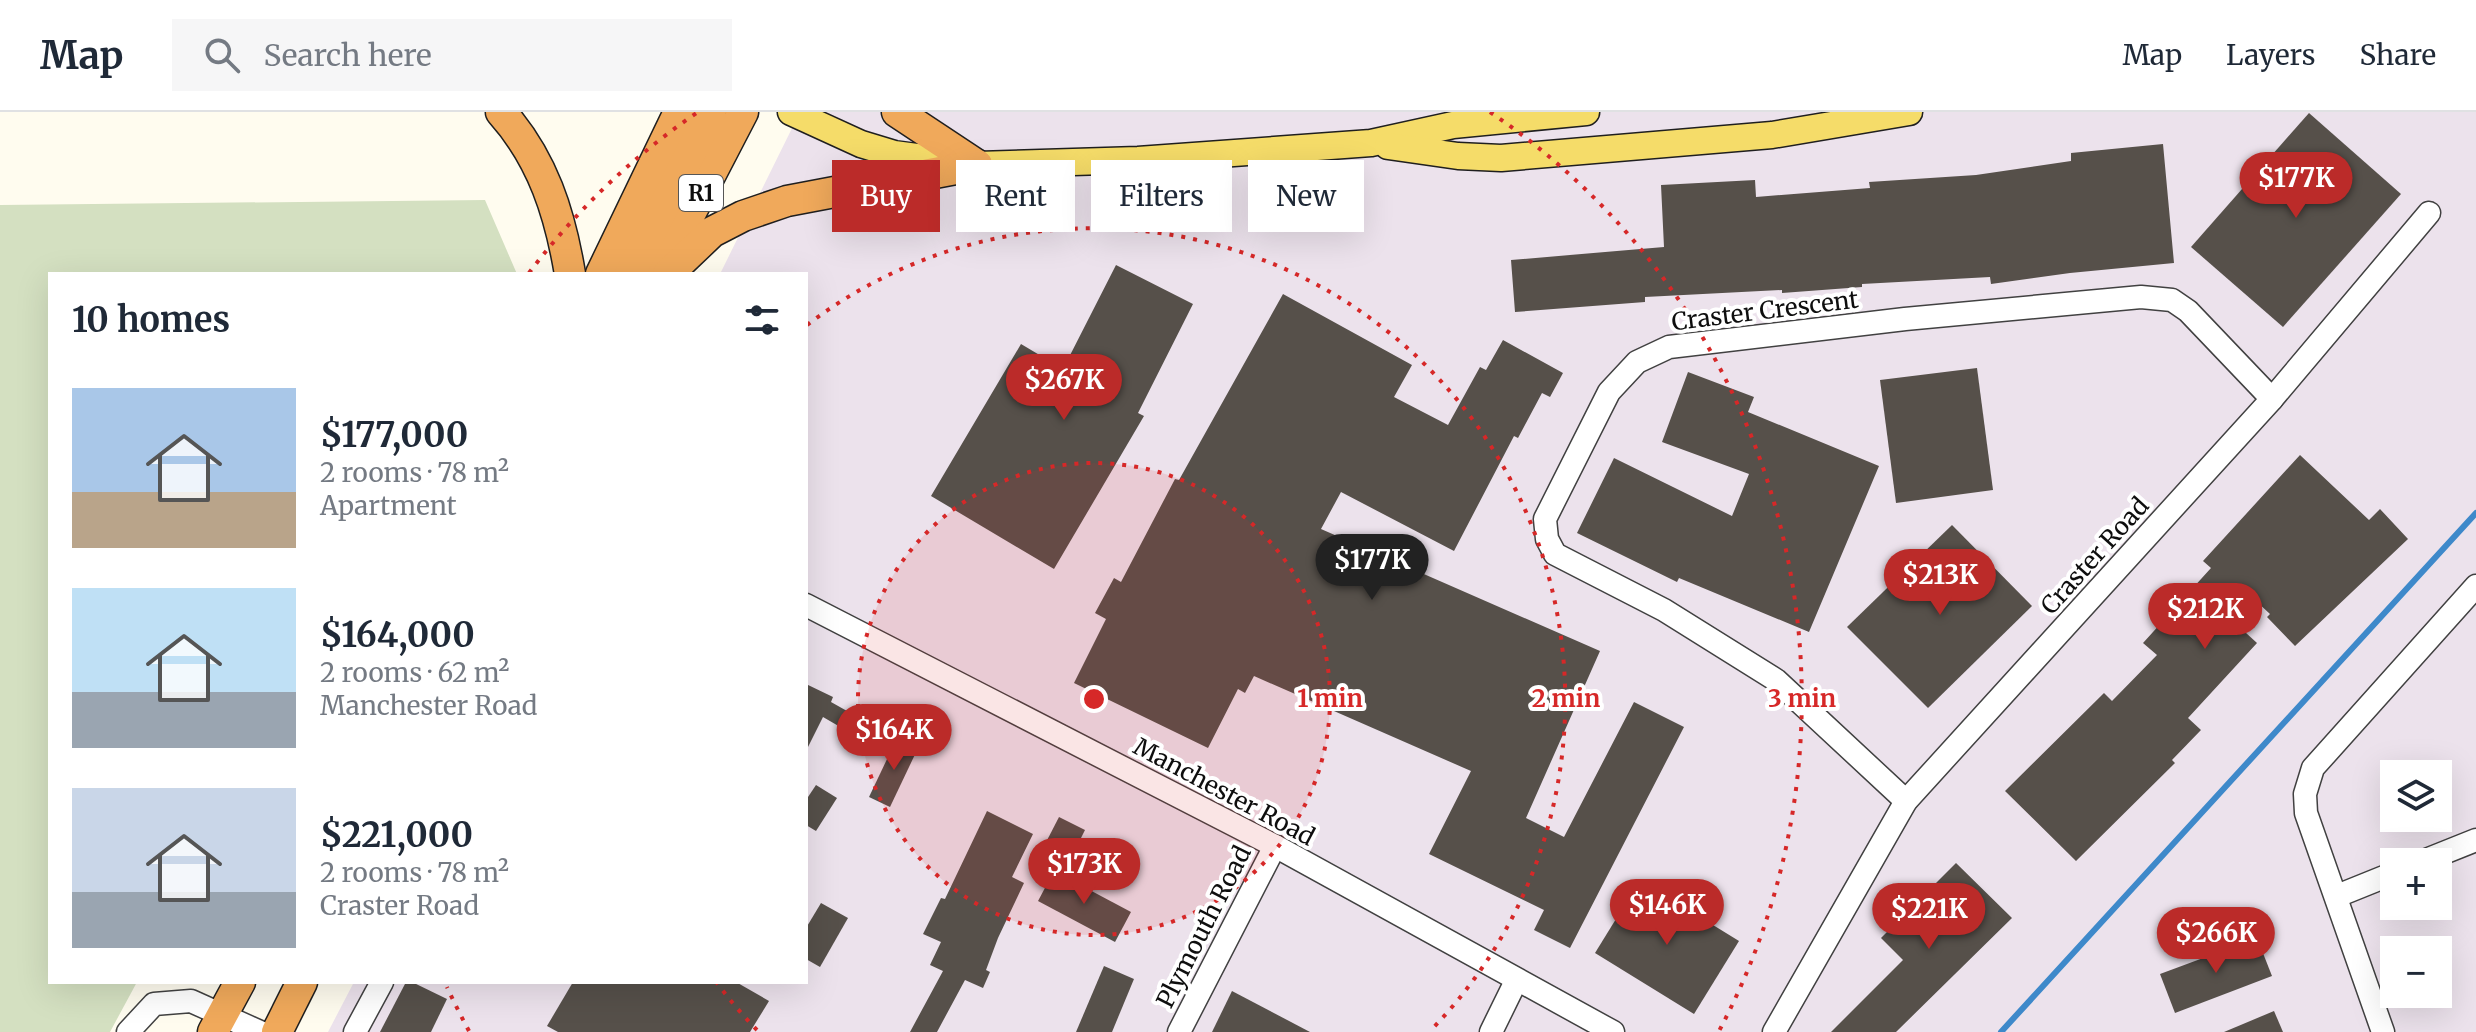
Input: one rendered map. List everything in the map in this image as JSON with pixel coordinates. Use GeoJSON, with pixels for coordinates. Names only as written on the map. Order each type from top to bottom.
{"type":"FeatureCollection","features":[{"type":"Feature","properties":{"kind":"highway"},"geometry":{"type":"LineString","coordinates":[[501,112],[516,128],[551,192],[564,236],[570,272]]}},
{"type":"Feature","properties":{"kind":"highway","name":"R1"},"geometry":{"type":"LineString","coordinates":[[602,272],[679,112]]}},
{"type":"Feature","properties":{"kind":"highway"},"geometry":{"type":"LineString","coordinates":[[631,272],[711,112]]}},
{"type":"Feature","properties":{"kind":"highway","name":"R1"},"geometry":{"type":"LineString","coordinates":[[659,272],[743,112]]}},
{"type":"Feature","properties":{"kind":"highway"},"geometry":{"type":"LineString","coordinates":[[897,112],[969,160]]}},
{"type":"Feature","properties":{"kind":"highway"},"geometry":{"type":"LineString","coordinates":[[670,272],[712,232],[743,216],[787,201],[956,169]]}},
{"type":"Feature","properties":{"kind":"highway"},"geometry":{"type":"LineString","coordinates":[[218,1024],[239,984]]}},
{"type":"Feature","properties":{"kind":"highway"},"geometry":{"type":"LineString","coordinates":[[277,1032],[301,984]]}},
{"type":"Feature","properties":{"kind":"main road"},"geometry":{"type":"LineString","coordinates":[[791,112],[861,144],[894,154],[956,162]]}},
{"type":"Feature","properties":{"kind":"main road"},"geometry":{"type":"LineString","coordinates":[[1075,162],[1371,143],[1453,125],[1586,112]]}},
{"type":"Feature","properties":{"kind":"main road"},"geometry":{"type":"LineString","coordinates":[[1371,143],[1458,156],[1501,158],[1772,135],[1909,112]]}},
{"type":"Feature","properties":{"kind":"street","name":"Craster Road"},"geometry":{"type":"LineString","coordinates":[[1774,1032],[1906,801],[2272,399],[2429,213]]}},
{"type":"Feature","properties":{"kind":"street","name":"Craster Crescent"},"geometry":{"type":"LineString","coordinates":[[1906,801],[1776,680],[1664,610],[1555,554],[1547,539],[1545,519],[1609,392],[1637,362],[1669,347],[1905,319],[2141,297],[2172,300],[2188,311],[2272,399]]}},
{"type":"Feature","properties":{"kind":"street"},"geometry":{"type":"LineString","coordinates":[[2383,1032],[2306,813],[2305,794],[2313,768],[2467,604],[2476,586]]}},
{"type":"Feature","properties":{"kind":"street","name":"Manchester Road"},"geometry":{"type":"LineString","coordinates":[[808,606],[1275,846],[1613,1032]]}},
{"type":"Feature","properties":{"kind":"street"},"geometry":{"type":"LineString","coordinates":[[2452,850],[2476,840]]}},
{"type":"Feature","properties":{"kind":"street","name":"Plymouth Road"},"geometry":{"type":"LineString","coordinates":[[1179,1032],[1275,846]]}},
{"type":"Feature","properties":{"kind":"street"},"geometry":{"type":"LineString","coordinates":[[2337,896],[2380,879]]}},
{"type":"Feature","properties":{"kind":"street"},"geometry":{"type":"LineString","coordinates":[[1491,1032],[1516,981]]}},
{"type":"Feature","properties":{"kind":"street"},"geometry":{"type":"LineString","coordinates":[[355,1032],[381,984]]}},
{"type":"Feature","properties":{"kind":"street"},"geometry":{"type":"LineString","coordinates":[[128,1032],[154,1004],[191,1001],[218,1024],[260,1032]]}},
{"type":"Feature","properties":{"kind":"shaded area"},"geometry":{"type":"Polygon","coordinates":[[[800,112],[2476,112],[2476,1032],[328,1032],[353,984],[808,984],[808,272],[721,272],[800,112]]]}},
{"type":"Feature","properties":{"kind":"green space"},"geometry":{"type":"Polygon","coordinates":[[[485,200],[516,272],[48,272],[48,984],[136,984],[110,1032],[0,1032],[0,205],[485,200]]]}},
{"type":"Feature","properties":{"kind":"building"},"geometry":{"type":"Polygon","coordinates":[[[2309,113],[2401,194],[2283,327],[2191,247],[2309,113]]]}},
{"type":"Feature","properties":{"kind":"building"},"geometry":{"type":"Polygon","coordinates":[[[2163,144],[2174,263],[1991,284],[1990,277],[1862,284],[1862,287],[1782,293],[1782,290],[1645,297],[1645,302],[1515,312],[1511,260],[1664,247],[1661,185],[1755,180],[1756,197],[1870,188],[1869,182],[1976,175],[2071,161],[2071,153],[2163,144]]]}},
{"type":"Feature","properties":{"kind":"building"},"geometry":{"type":"Polygon","coordinates":[[[1116,265],[1193,304],[1138,413],[1144,416],[1054,569],[931,496],[1021,344],[1063,369],[1116,265]]]}},
{"type":"Feature","properties":{"kind":"building"},"geometry":{"type":"Polygon","coordinates":[[[1283,294],[1412,365],[1394,397],[1448,425],[1480,367],[1486,370],[1503,340],[1563,373],[1550,397],[1542,393],[1518,438],[1514,436],[1454,551],[1341,492],[1321,529],[1600,651],[1526,818],[1564,837],[1634,702],[1684,727],[1570,948],[1534,930],[1544,910],[1429,854],[1471,771],[1254,676],[1245,693],[1238,689],[1208,748],[1074,683],[1106,619],[1095,613],[1114,578],[1121,582],[1175,479],[1179,480],[1283,294]]]}},
{"type":"Feature","properties":{"kind":"building"},"geometry":{"type":"Polygon","coordinates":[[[1977,368],[1993,490],[1896,503],[1880,380],[1977,368]]]}},
{"type":"Feature","properties":{"kind":"building"},"geometry":{"type":"Polygon","coordinates":[[[1688,372],[1754,397],[1748,412],[1879,466],[1809,632],[1679,578],[1677,582],[1577,533],[1614,458],[1732,516],[1749,474],[1662,442],[1688,372]]]}},
{"type":"Feature","properties":{"kind":"building"},"geometry":{"type":"Polygon","coordinates":[[[2300,455],[2369,520],[2380,509],[2408,539],[2295,646],[2267,617],[2270,614],[2243,589],[2222,611],[2257,643],[2188,718],[2201,730],[2172,760],[2175,763],[2076,861],[2005,791],[2104,693],[2112,701],[2157,655],[2143,643],[2211,568],[2203,561],[2300,455]]]}},
{"type":"Feature","properties":{"kind":"building"},"geometry":{"type":"Polygon","coordinates":[[[1952,525],[2032,606],[1928,708],[1847,627],[1952,525]]]}},
{"type":"Feature","properties":{"kind":"building"},"geometry":{"type":"Polygon","coordinates":[[[808,685],[833,697],[831,702],[863,720],[854,735],[823,717],[808,747],[808,685]]]}},
{"type":"Feature","properties":{"kind":"building"},"geometry":{"type":"Polygon","coordinates":[[[898,736],[919,746],[890,807],[869,797],[898,736]]]}},
{"type":"Feature","properties":{"kind":"building"},"geometry":{"type":"Polygon","coordinates":[[[816,785],[837,798],[816,831],[808,826],[808,797],[816,785]]]}},
{"type":"Feature","properties":{"kind":"building"},"geometry":{"type":"Polygon","coordinates":[[[987,811],[1033,834],[1012,877],[1024,883],[998,938],[983,988],[965,980],[937,1032],[910,1032],[943,971],[930,965],[941,942],[923,934],[941,898],[945,899],[987,811]]]}},
{"type":"Feature","properties":{"kind":"building"},"geometry":{"type":"Polygon","coordinates":[[[1059,817],[1085,830],[1067,866],[1041,852],[1059,817]]]}},
{"type":"Feature","properties":{"kind":"building"},"geometry":{"type":"Polygon","coordinates":[[[1956,863],[2012,918],[1896,1032],[1831,1032],[1903,960],[1881,938],[1956,863]]]}},
{"type":"Feature","properties":{"kind":"building"},"geometry":{"type":"Polygon","coordinates":[[[1054,871],[1131,912],[1115,942],[1038,901],[1054,871]]]}},
{"type":"Feature","properties":{"kind":"building"},"geometry":{"type":"Polygon","coordinates":[[[1640,880],[1739,941],[1694,1014],[1595,953],[1640,880]]]}},
{"type":"Feature","properties":{"kind":"building"},"geometry":{"type":"Polygon","coordinates":[[[821,903],[848,918],[820,967],[808,960],[808,925],[821,903]]]}},
{"type":"Feature","properties":{"kind":"building"},"geometry":{"type":"Polygon","coordinates":[[[2257,938],[2272,976],[2175,1013],[2160,974],[2257,938]]]}},
{"type":"Feature","properties":{"kind":"building"},"geometry":{"type":"Polygon","coordinates":[[[1104,966],[1134,979],[1112,1032],[1076,1032],[1104,966]]]}},
{"type":"Feature","properties":{"kind":"building"},"geometry":{"type":"Polygon","coordinates":[[[405,984],[416,984],[447,999],[431,1032],[380,1032],[405,984]]]}},
{"type":"Feature","properties":{"kind":"building"},"geometry":{"type":"Polygon","coordinates":[[[572,984],[739,984],[769,1001],[750,1032],[558,1032],[547,1026],[572,984]]]}},
{"type":"Feature","properties":{"kind":"building"},"geometry":{"type":"Polygon","coordinates":[[[1232,991],[1310,1032],[1212,1032],[1232,991]]]}},
{"type":"Feature","properties":{"kind":"building"},"geometry":{"type":"Polygon","coordinates":[[[2274,1011],[2283,1032],[2224,1032],[2274,1011]]]}},
{"type":"Feature","properties":{"kind":"waterway"},"geometry":{"type":"LineString","coordinates":[[2001,1032],[2476,513]]}}]}
